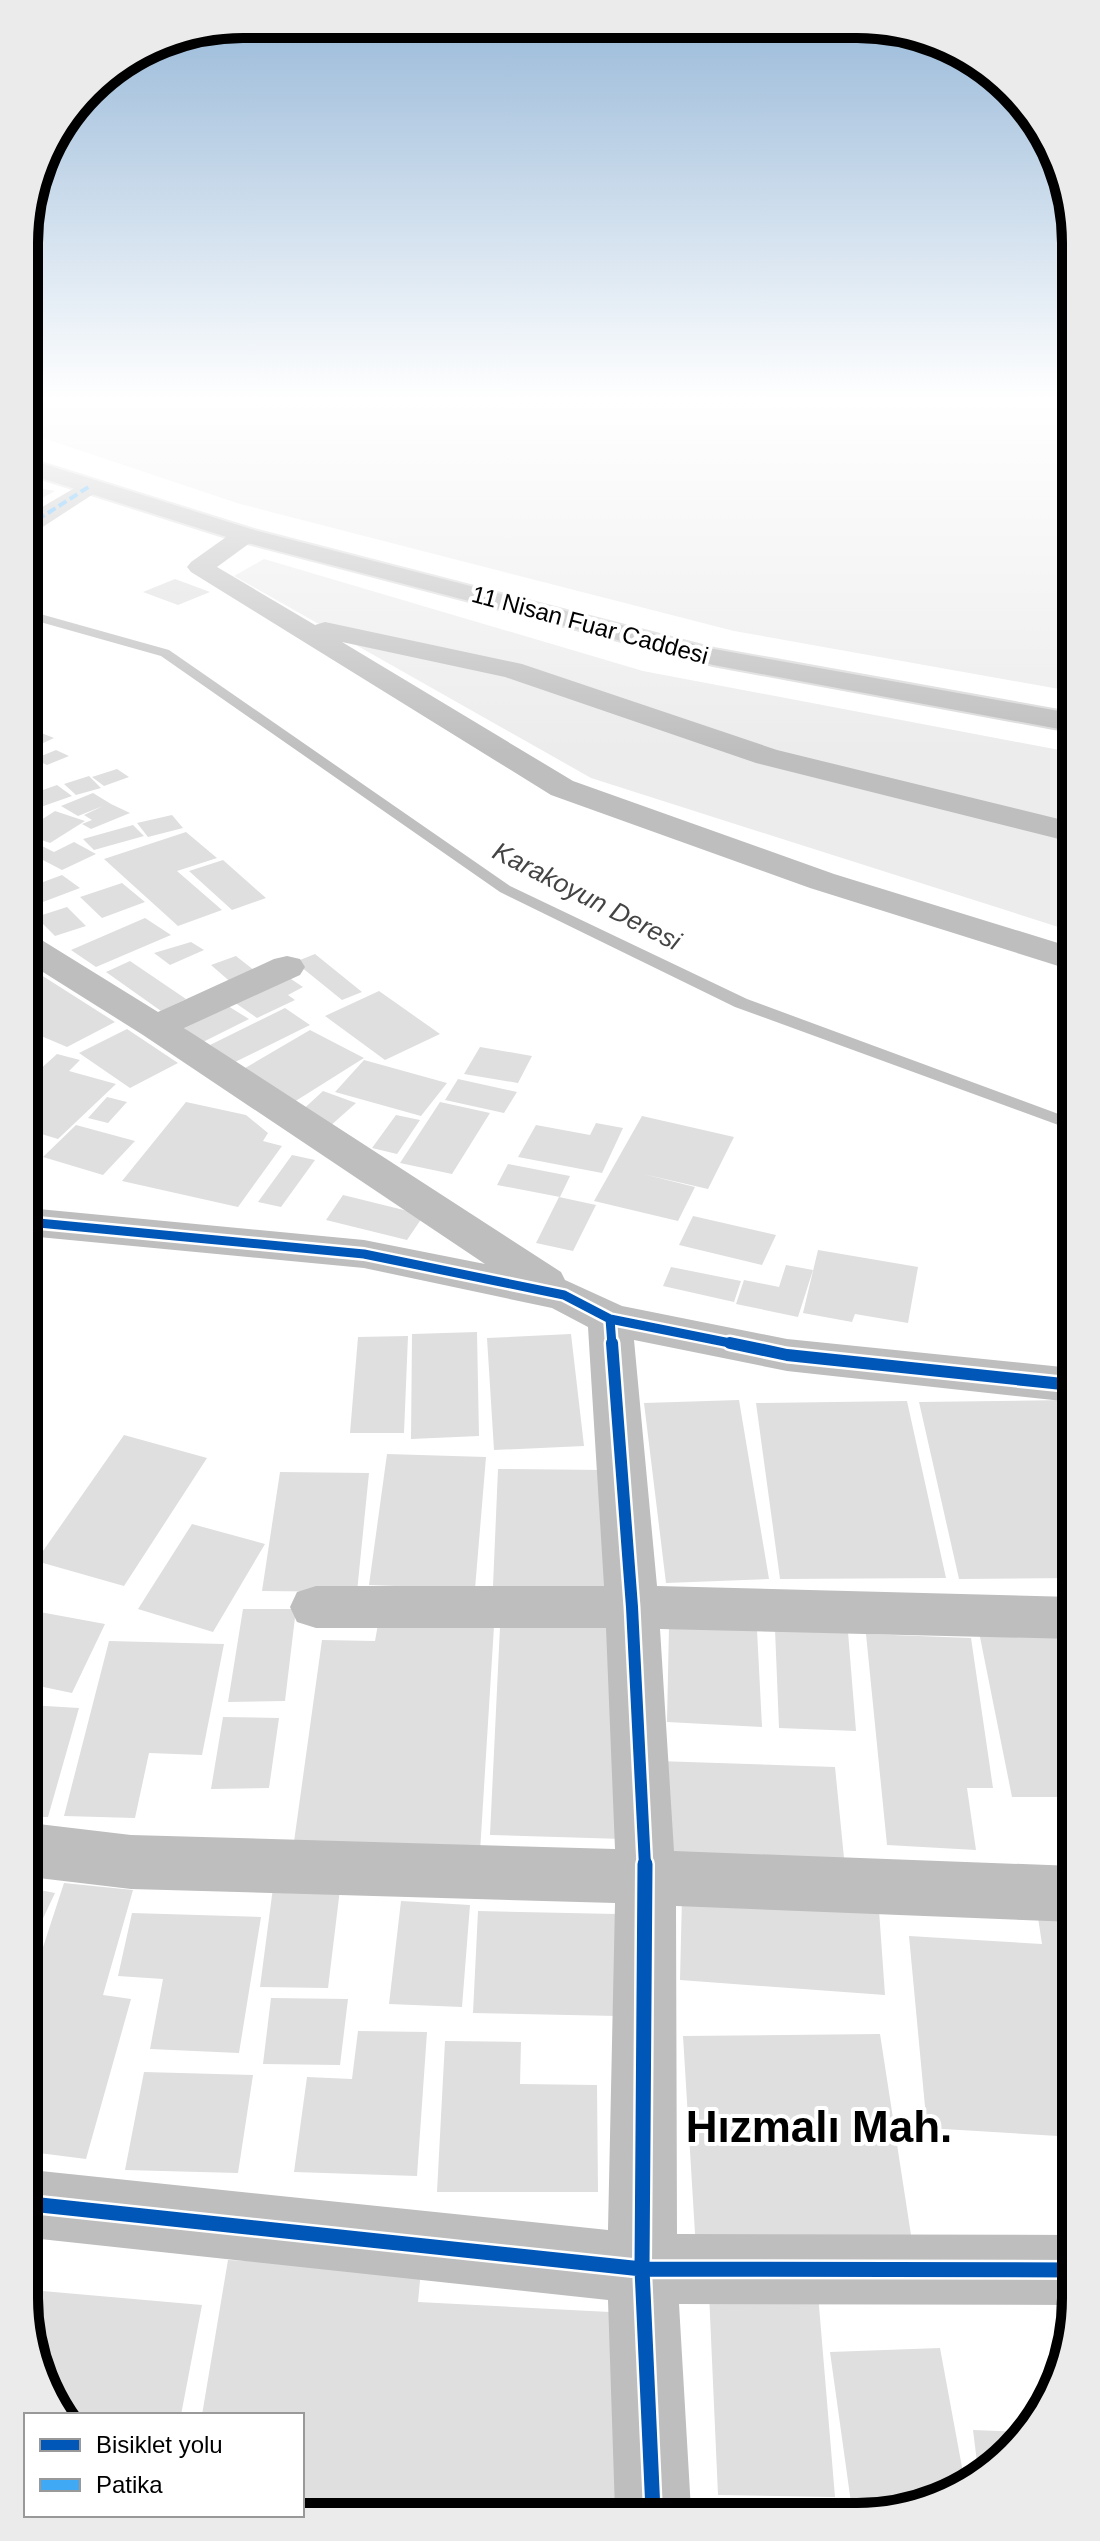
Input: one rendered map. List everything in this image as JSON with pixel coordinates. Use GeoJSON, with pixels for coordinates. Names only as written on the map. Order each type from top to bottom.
{"type":"FeatureCollection","features":[{"type":"Feature","properties":{"kind":"street","name":"11 Nisan Fuar Caddesi"},"geometry":{"type":"LineString","coordinates":[[180,515],[245,535],[713,657],[1062,721]]}},
{"type":"Feature","properties":{"kind":"street"},"geometry":{"type":"LineString","coordinates":[[245,535],[200,567],[562,788],[822,881],[1062,956]]}},
{"type":"Feature","properties":{"kind":"street"},"geometry":{"type":"LineString","coordinates":[[296,624],[512,670],[767,757],[1062,830]]}},
{"type":"Feature","properties":{"kind":"street"},"geometry":{"type":"LineString","coordinates":[[38,954],[587,1307],[632,1607],[646,1877],[642,2269],[653,2503]]}},
{"type":"Feature","properties":{"kind":"street"},"geometry":{"type":"LineString","coordinates":[[156,1027],[287,967]]}},
{"type":"Feature","properties":{"kind":"street"},"geometry":{"type":"LineString","coordinates":[[38,1223],[364,1254],[787,1355],[1062,1384]]}},
{"type":"Feature","properties":{"kind":"street"},"geometry":{"type":"LineString","coordinates":[[316,1607],[632,1607],[1062,1618]]}},
{"type":"Feature","properties":{"kind":"street"},"geometry":{"type":"LineString","coordinates":[[38,1851],[131,1862],[646,1877],[1062,1894]]}},
{"type":"Feature","properties":{"kind":"street"},"geometry":{"type":"LineString","coordinates":[[38,2205],[642,2269],[1062,2270]]}},
{"type":"Feature","properties":{"kind":"shaded area"},"geometry":{"type":"Polygon","coordinates":[[[281,515],[1062,515],[1062,690],[734,631],[281,515]]]}},
{"type":"Feature","properties":{"kind":"shaded area"},"geometry":{"type":"Polygon","coordinates":[[[264,559],[643,671],[1062,750],[1062,928],[591,778],[234,576],[264,559]]]}},
{"type":"Feature","properties":{"kind":"building"},"geometry":{"type":"Polygon","coordinates":[[[175,579],[210,592],[178,605],[143,592],[175,579]]]}},
{"type":"Feature","properties":{"kind":"building"},"geometry":{"type":"Polygon","coordinates":[[[38,732],[54,738],[38,745],[38,732]]]}},
{"type":"Feature","properties":{"kind":"building"},"geometry":{"type":"Polygon","coordinates":[[[56,750],[69,756],[47,765],[38,761],[38,757],[56,750]]]}},
{"type":"Feature","properties":{"kind":"building"},"geometry":{"type":"Polygon","coordinates":[[[117,769],[129,777],[104,786],[92,777],[117,769]]]}},
{"type":"Feature","properties":{"kind":"building"},"geometry":{"type":"Polygon","coordinates":[[[89,776],[101,788],[76,795],[64,784],[89,776]]]}},
{"type":"Feature","properties":{"kind":"building"},"geometry":{"type":"Polygon","coordinates":[[[57,785],[72,796],[38,808],[38,792],[57,785]]]}},
{"type":"Feature","properties":{"kind":"building"},"geometry":{"type":"Polygon","coordinates":[[[93,793],[130,813],[91,829],[82,824],[92,820],[84,815],[103,806],[78,816],[61,806],[93,793]]]}},
{"type":"Feature","properties":{"kind":"building"},"geometry":{"type":"Polygon","coordinates":[[[55,811],[85,821],[50,843],[38,839],[38,822],[55,811]]]}},
{"type":"Feature","properties":{"kind":"building"},"geometry":{"type":"Polygon","coordinates":[[[172,815],[183,828],[148,837],[137,823],[172,815]]]}},
{"type":"Feature","properties":{"kind":"building"},"geometry":{"type":"Polygon","coordinates":[[[133,825],[144,836],[94,850],[83,839],[133,825]]]}},
{"type":"Feature","properties":{"kind":"building"},"geometry":{"type":"Polygon","coordinates":[[[186,832],[217,858],[177,871],[222,910],[178,926],[104,859],[186,832]]]}},
{"type":"Feature","properties":{"kind":"building"},"geometry":{"type":"Polygon","coordinates":[[[74,842],[96,854],[62,870],[39,858],[38,844],[54,852],[74,842]]]}},
{"type":"Feature","properties":{"kind":"building"},"geometry":{"type":"Polygon","coordinates":[[[223,860],[266,898],[232,910],[189,871],[223,860]]]}},
{"type":"Feature","properties":{"kind":"building"},"geometry":{"type":"Polygon","coordinates":[[[62,875],[80,888],[38,904],[38,884],[62,875]]]}},
{"type":"Feature","properties":{"kind":"building"},"geometry":{"type":"Polygon","coordinates":[[[122,883],[145,902],[102,918],[80,897],[122,883]]]}},
{"type":"Feature","properties":{"kind":"building"},"geometry":{"type":"Polygon","coordinates":[[[67,907],[86,926],[55,936],[38,916],[67,907]]]}},
{"type":"Feature","properties":{"kind":"building"},"geometry":{"type":"Polygon","coordinates":[[[145,918],[171,935],[96,967],[71,950],[145,918]]]}},
{"type":"Feature","properties":{"kind":"building"},"geometry":{"type":"Polygon","coordinates":[[[191,942],[204,950],[170,965],[154,953],[191,942]]]}},
{"type":"Feature","properties":{"kind":"building"},"geometry":{"type":"Polygon","coordinates":[[[315,954],[362,992],[342,1000],[295,962],[315,954]]]}},
{"type":"Feature","properties":{"kind":"building"},"geometry":{"type":"Polygon","coordinates":[[[236,956],[260,975],[234,985],[211,965],[236,956]]]}},
{"type":"Feature","properties":{"kind":"building"},"geometry":{"type":"Polygon","coordinates":[[[130,961],[186,999],[161,1011],[106,972],[130,961]]]}},
{"type":"Feature","properties":{"kind":"building"},"geometry":{"type":"Polygon","coordinates":[[[38,973],[115,1022],[67,1047],[38,1035],[38,973]]]}},
{"type":"Feature","properties":{"kind":"building"},"geometry":{"type":"Polygon","coordinates":[[[288,977],[303,987],[288,995],[295,1000],[257,1018],[234,1002],[288,977]]]}},
{"type":"Feature","properties":{"kind":"building"},"geometry":{"type":"Polygon","coordinates":[[[379,991],[440,1034],[385,1060],[325,1016],[379,991]]]}},
{"type":"Feature","properties":{"kind":"building"},"geometry":{"type":"Polygon","coordinates":[[[228,1006],[249,1019],[203,1042],[183,1027],[228,1006]]]}},
{"type":"Feature","properties":{"kind":"building"},"geometry":{"type":"Polygon","coordinates":[[[285,1008],[310,1025],[235,1062],[210,1045],[285,1008]]]}},
{"type":"Feature","properties":{"kind":"building"},"geometry":{"type":"Polygon","coordinates":[[[127,1029],[178,1063],[130,1088],[79,1053],[127,1029]]]}},
{"type":"Feature","properties":{"kind":"building"},"geometry":{"type":"Polygon","coordinates":[[[310,1030],[364,1058],[294,1102],[240,1071],[310,1030]]]}},
{"type":"Feature","properties":{"kind":"building"},"geometry":{"type":"Polygon","coordinates":[[[480,1047],[532,1056],[518,1083],[464,1074],[480,1047]]]}},
{"type":"Feature","properties":{"kind":"building"},"geometry":{"type":"Polygon","coordinates":[[[57,1054],[80,1060],[69,1071],[116,1084],[58,1139],[38,1133],[38,1071],[57,1054]]]}},
{"type":"Feature","properties":{"kind":"building"},"geometry":{"type":"Polygon","coordinates":[[[364,1060],[447,1083],[421,1116],[335,1092],[364,1060]]]}},
{"type":"Feature","properties":{"kind":"building"},"geometry":{"type":"Polygon","coordinates":[[[458,1079],[517,1092],[504,1113],[445,1100],[458,1079]]]}},
{"type":"Feature","properties":{"kind":"building"},"geometry":{"type":"Polygon","coordinates":[[[323,1091],[356,1103],[329,1127],[297,1115],[323,1091]]]}},
{"type":"Feature","properties":{"kind":"building"},"geometry":{"type":"Polygon","coordinates":[[[107,1097],[127,1102],[108,1123],[88,1118],[107,1097]]]}},
{"type":"Feature","properties":{"kind":"building"},"geometry":{"type":"Polygon","coordinates":[[[186,1102],[246,1115],[268,1133],[263,1141],[282,1146],[238,1207],[122,1181],[186,1102]]]}},
{"type":"Feature","properties":{"kind":"building"},"geometry":{"type":"Polygon","coordinates":[[[440,1102],[490,1113],[452,1174],[400,1163],[440,1102]]]}},
{"type":"Feature","properties":{"kind":"building"},"geometry":{"type":"Polygon","coordinates":[[[396,1115],[420,1120],[397,1154],[372,1148],[396,1115]]]}},
{"type":"Feature","properties":{"kind":"building"},"geometry":{"type":"Polygon","coordinates":[[[642,1116],[734,1137],[708,1189],[643,1174],[695,1187],[678,1221],[594,1201],[642,1116]]]}},
{"type":"Feature","properties":{"kind":"building"},"geometry":{"type":"Polygon","coordinates":[[[596,1123],[623,1128],[602,1173],[518,1157],[536,1125],[590,1135],[596,1123]]]}},
{"type":"Feature","properties":{"kind":"building"},"geometry":{"type":"Polygon","coordinates":[[[76,1125],[135,1141],[103,1175],[43,1157],[76,1125]]]}},
{"type":"Feature","properties":{"kind":"building"},"geometry":{"type":"Polygon","coordinates":[[[292,1155],[315,1160],[281,1207],[258,1202],[292,1155]]]}},
{"type":"Feature","properties":{"kind":"building"},"geometry":{"type":"Polygon","coordinates":[[[508,1164],[570,1176],[560,1197],[497,1185],[508,1164]]]}},
{"type":"Feature","properties":{"kind":"building"},"geometry":{"type":"Polygon","coordinates":[[[343,1195],[424,1215],[407,1240],[326,1220],[343,1195]]]}},
{"type":"Feature","properties":{"kind":"building"},"geometry":{"type":"Polygon","coordinates":[[[559,1197],[596,1205],[573,1251],[536,1243],[559,1197]]]}},
{"type":"Feature","properties":{"kind":"building"},"geometry":{"type":"Polygon","coordinates":[[[693,1216],[776,1235],[762,1265],[679,1245],[693,1216]]]}},
{"type":"Feature","properties":{"kind":"building"},"geometry":{"type":"Polygon","coordinates":[[[818,1250],[918,1267],[908,1323],[855,1314],[852,1322],[803,1313],[818,1250]]]}},
{"type":"Feature","properties":{"kind":"building"},"geometry":{"type":"Polygon","coordinates":[[[786,1265],[813,1270],[798,1317],[736,1304],[744,1280],[779,1287],[786,1265]]]}},
{"type":"Feature","properties":{"kind":"building"},"geometry":{"type":"Polygon","coordinates":[[[671,1267],[741,1281],[734,1302],[663,1286],[671,1267]]]}},
{"type":"Feature","properties":{"kind":"building"},"geometry":{"type":"Polygon","coordinates":[[[477,1332],[479,1436],[411,1439],[412,1334],[477,1332]]]}},
{"type":"Feature","properties":{"kind":"building"},"geometry":{"type":"Polygon","coordinates":[[[571,1334],[584,1446],[494,1450],[487,1338],[571,1334]]]}},
{"type":"Feature","properties":{"kind":"building"},"geometry":{"type":"Polygon","coordinates":[[[408,1336],[404,1433],[350,1433],[358,1337],[408,1336]]]}},
{"type":"Feature","properties":{"kind":"building"},"geometry":{"type":"Polygon","coordinates":[[[739,1400],[769,1579],[666,1583],[644,1403],[739,1400]]]}},
{"type":"Feature","properties":{"kind":"building"},"geometry":{"type":"Polygon","coordinates":[[[1062,1400],[1062,1578],[959,1579],[919,1402],[1062,1400]]]}},
{"type":"Feature","properties":{"kind":"building"},"geometry":{"type":"Polygon","coordinates":[[[907,1401],[946,1578],[780,1579],[756,1403],[907,1401]]]}},
{"type":"Feature","properties":{"kind":"building"},"geometry":{"type":"Polygon","coordinates":[[[124,1435],[207,1458],[124,1586],[38,1562],[124,1435]]]}},
{"type":"Feature","properties":{"kind":"building"},"geometry":{"type":"Polygon","coordinates":[[[387,1454],[486,1457],[475,1589],[369,1585],[387,1454]]]}},
{"type":"Feature","properties":{"kind":"building"},"geometry":{"type":"Polygon","coordinates":[[[498,1469],[605,1470],[609,1586],[493,1586],[498,1469]]]}},
{"type":"Feature","properties":{"kind":"building"},"geometry":{"type":"Polygon","coordinates":[[[280,1472],[369,1473],[357,1592],[262,1591],[280,1472]]]}},
{"type":"Feature","properties":{"kind":"building"},"geometry":{"type":"Polygon","coordinates":[[[192,1524],[265,1544],[213,1632],[138,1609],[192,1524]]]}},
{"type":"Feature","properties":{"kind":"building"},"geometry":{"type":"Polygon","coordinates":[[[243,1609],[296,1609],[285,1701],[228,1702],[243,1609]]]}},
{"type":"Feature","properties":{"kind":"building"},"geometry":{"type":"Polygon","coordinates":[[[38,1612],[105,1624],[72,1693],[38,1686],[38,1612]]]}},
{"type":"Feature","properties":{"kind":"building"},"geometry":{"type":"Polygon","coordinates":[[[378,1624],[494,1626],[480,1852],[293,1849],[322,1640],[375,1641],[378,1624]]]}},
{"type":"Feature","properties":{"kind":"building"},"geometry":{"type":"Polygon","coordinates":[[[669,1626],[757,1630],[762,1727],[667,1722],[669,1626]]]}},
{"type":"Feature","properties":{"kind":"building"},"geometry":{"type":"Polygon","coordinates":[[[500,1627],[620,1628],[623,1839],[490,1835],[500,1627]]]}},
{"type":"Feature","properties":{"kind":"building"},"geometry":{"type":"Polygon","coordinates":[[[775,1629],[848,1632],[856,1731],[779,1728],[775,1629]]]}},
{"type":"Feature","properties":{"kind":"building"},"geometry":{"type":"Polygon","coordinates":[[[979,1632],[1062,1632],[1062,1797],[1012,1797],[979,1632]]]}},
{"type":"Feature","properties":{"kind":"building"},"geometry":{"type":"Polygon","coordinates":[[[866,1634],[971,1638],[993,1788],[967,1788],[976,1850],[887,1845],[866,1634]]]}},
{"type":"Feature","properties":{"kind":"building"},"geometry":{"type":"Polygon","coordinates":[[[109,1641],[224,1644],[202,1755],[149,1753],[135,1818],[64,1816],[109,1641]]]}},
{"type":"Feature","properties":{"kind":"building"},"geometry":{"type":"Polygon","coordinates":[[[38,1706],[79,1708],[48,1817],[38,1817],[38,1706]]]}},
{"type":"Feature","properties":{"kind":"building"},"geometry":{"type":"Polygon","coordinates":[[[223,1717],[279,1718],[269,1788],[211,1789],[223,1717]]]}},
{"type":"Feature","properties":{"kind":"building"},"geometry":{"type":"Polygon","coordinates":[[[657,1761],[835,1767],[845,1868],[659,1862],[657,1761]]]}},
{"type":"Feature","properties":{"kind":"building"},"geometry":{"type":"Polygon","coordinates":[[[274,1880],[341,1881],[328,1988],[260,1987],[274,1880]]]}},
{"type":"Feature","properties":{"kind":"building"},"geometry":{"type":"Polygon","coordinates":[[[64,1883],[133,1890],[103,1995],[131,1999],[86,2159],[38,2153],[38,1963],[64,1883]]]}},
{"type":"Feature","properties":{"kind":"building"},"geometry":{"type":"Polygon","coordinates":[[[38,1890],[55,1893],[38,1929],[38,1890]]]}},
{"type":"Feature","properties":{"kind":"building"},"geometry":{"type":"Polygon","coordinates":[[[682,1897],[879,1910],[885,1995],[680,1980],[682,1897]]]}},
{"type":"Feature","properties":{"kind":"building"},"geometry":{"type":"Polygon","coordinates":[[[401,1901],[470,1905],[462,2007],[389,2004],[401,1901]]]}},
{"type":"Feature","properties":{"kind":"building"},"geometry":{"type":"Polygon","coordinates":[[[478,1911],[617,1914],[618,2016],[473,2013],[478,1911]]]}},
{"type":"Feature","properties":{"kind":"building"},"geometry":{"type":"Polygon","coordinates":[[[1037,1911],[1062,1912],[1062,2136],[927,2128],[909,1936],[1042,1944],[1037,1911]]]}},
{"type":"Feature","properties":{"kind":"building"},"geometry":{"type":"Polygon","coordinates":[[[132,1913],[261,1917],[239,2053],[150,2049],[163,1979],[118,1976],[132,1913]]]}},
{"type":"Feature","properties":{"kind":"building"},"geometry":{"type":"Polygon","coordinates":[[[271,1998],[348,1999],[340,2065],[263,2064],[271,1998]]]}},
{"type":"Feature","properties":{"kind":"building"},"geometry":{"type":"Polygon","coordinates":[[[358,2031],[427,2032],[417,2176],[294,2172],[307,2077],[352,2079],[358,2031]]]}},
{"type":"Feature","properties":{"kind":"building"},"geometry":{"type":"Polygon","coordinates":[[[880,2034],[913,2248],[696,2250],[683,2036],[880,2034]]]}},
{"type":"Feature","properties":{"kind":"building"},"geometry":{"type":"Polygon","coordinates":[[[445,2041],[521,2042],[520,2084],[597,2085],[598,2192],[437,2192],[445,2041]]]}},
{"type":"Feature","properties":{"kind":"building"},"geometry":{"type":"Polygon","coordinates":[[[144,2072],[253,2075],[238,2173],[125,2170],[144,2072]]]}},
{"type":"Feature","properties":{"kind":"building"},"geometry":{"type":"Polygon","coordinates":[[[228,2260],[421,2270],[418,2302],[629,2313],[626,2503],[304,2503],[304,2413],[202,2413],[228,2260]]]}},
{"type":"Feature","properties":{"kind":"building"},"geometry":{"type":"Polygon","coordinates":[[[38,2291],[202,2305],[181,2413],[73,2413],[54,2377],[45,2351],[38,2291]]]}},
{"type":"Feature","properties":{"kind":"building"},"geometry":{"type":"Polygon","coordinates":[[[709,2293],[818,2294],[835,2497],[718,2495],[709,2293]]]}},
{"type":"Feature","properties":{"kind":"building"},"geometry":{"type":"Polygon","coordinates":[[[940,2348],[963,2474],[910,2496],[851,2503],[830,2352],[940,2348]]]}},
{"type":"Feature","properties":{"kind":"building"},"geometry":{"type":"Polygon","coordinates":[[[973,2430],[1012,2431],[992,2452],[977,2463],[973,2430]]]}},
{"type":"Feature","properties":{"kind":"waterway","name":"Karakoyun Deresi"},"geometry":{"type":"LineString","coordinates":[[38,617],[165,653],[505,889],[741,1003],[1062,1121]]}},
{"type":"Feature","properties":{"kind":"marked path"},"geometry":{"type":"LineString","coordinates":[[38,519],[45,515]]}},
{"type":"Feature","properties":{"kind":"cycle path"},"geometry":{"type":"LineString","coordinates":[[38,1223],[364,1254],[564,1295],[610,1319],[787,1355],[1062,1384]]}},
{"type":"Feature","properties":{"kind":"cycle path"},"geometry":{"type":"LineString","coordinates":[[610,1319],[632,1607],[646,1877],[642,2269],[653,2503]]}},
{"type":"Feature","properties":{"kind":"cycle path"},"geometry":{"type":"LineString","coordinates":[[38,2205],[642,2269],[1062,2270]]}},
{"type":"Feature","properties":{"kind":"district","name":"Hızmalı Mah."},"geometry":{"type":"Point","coordinates":[819,2127]}}]}
